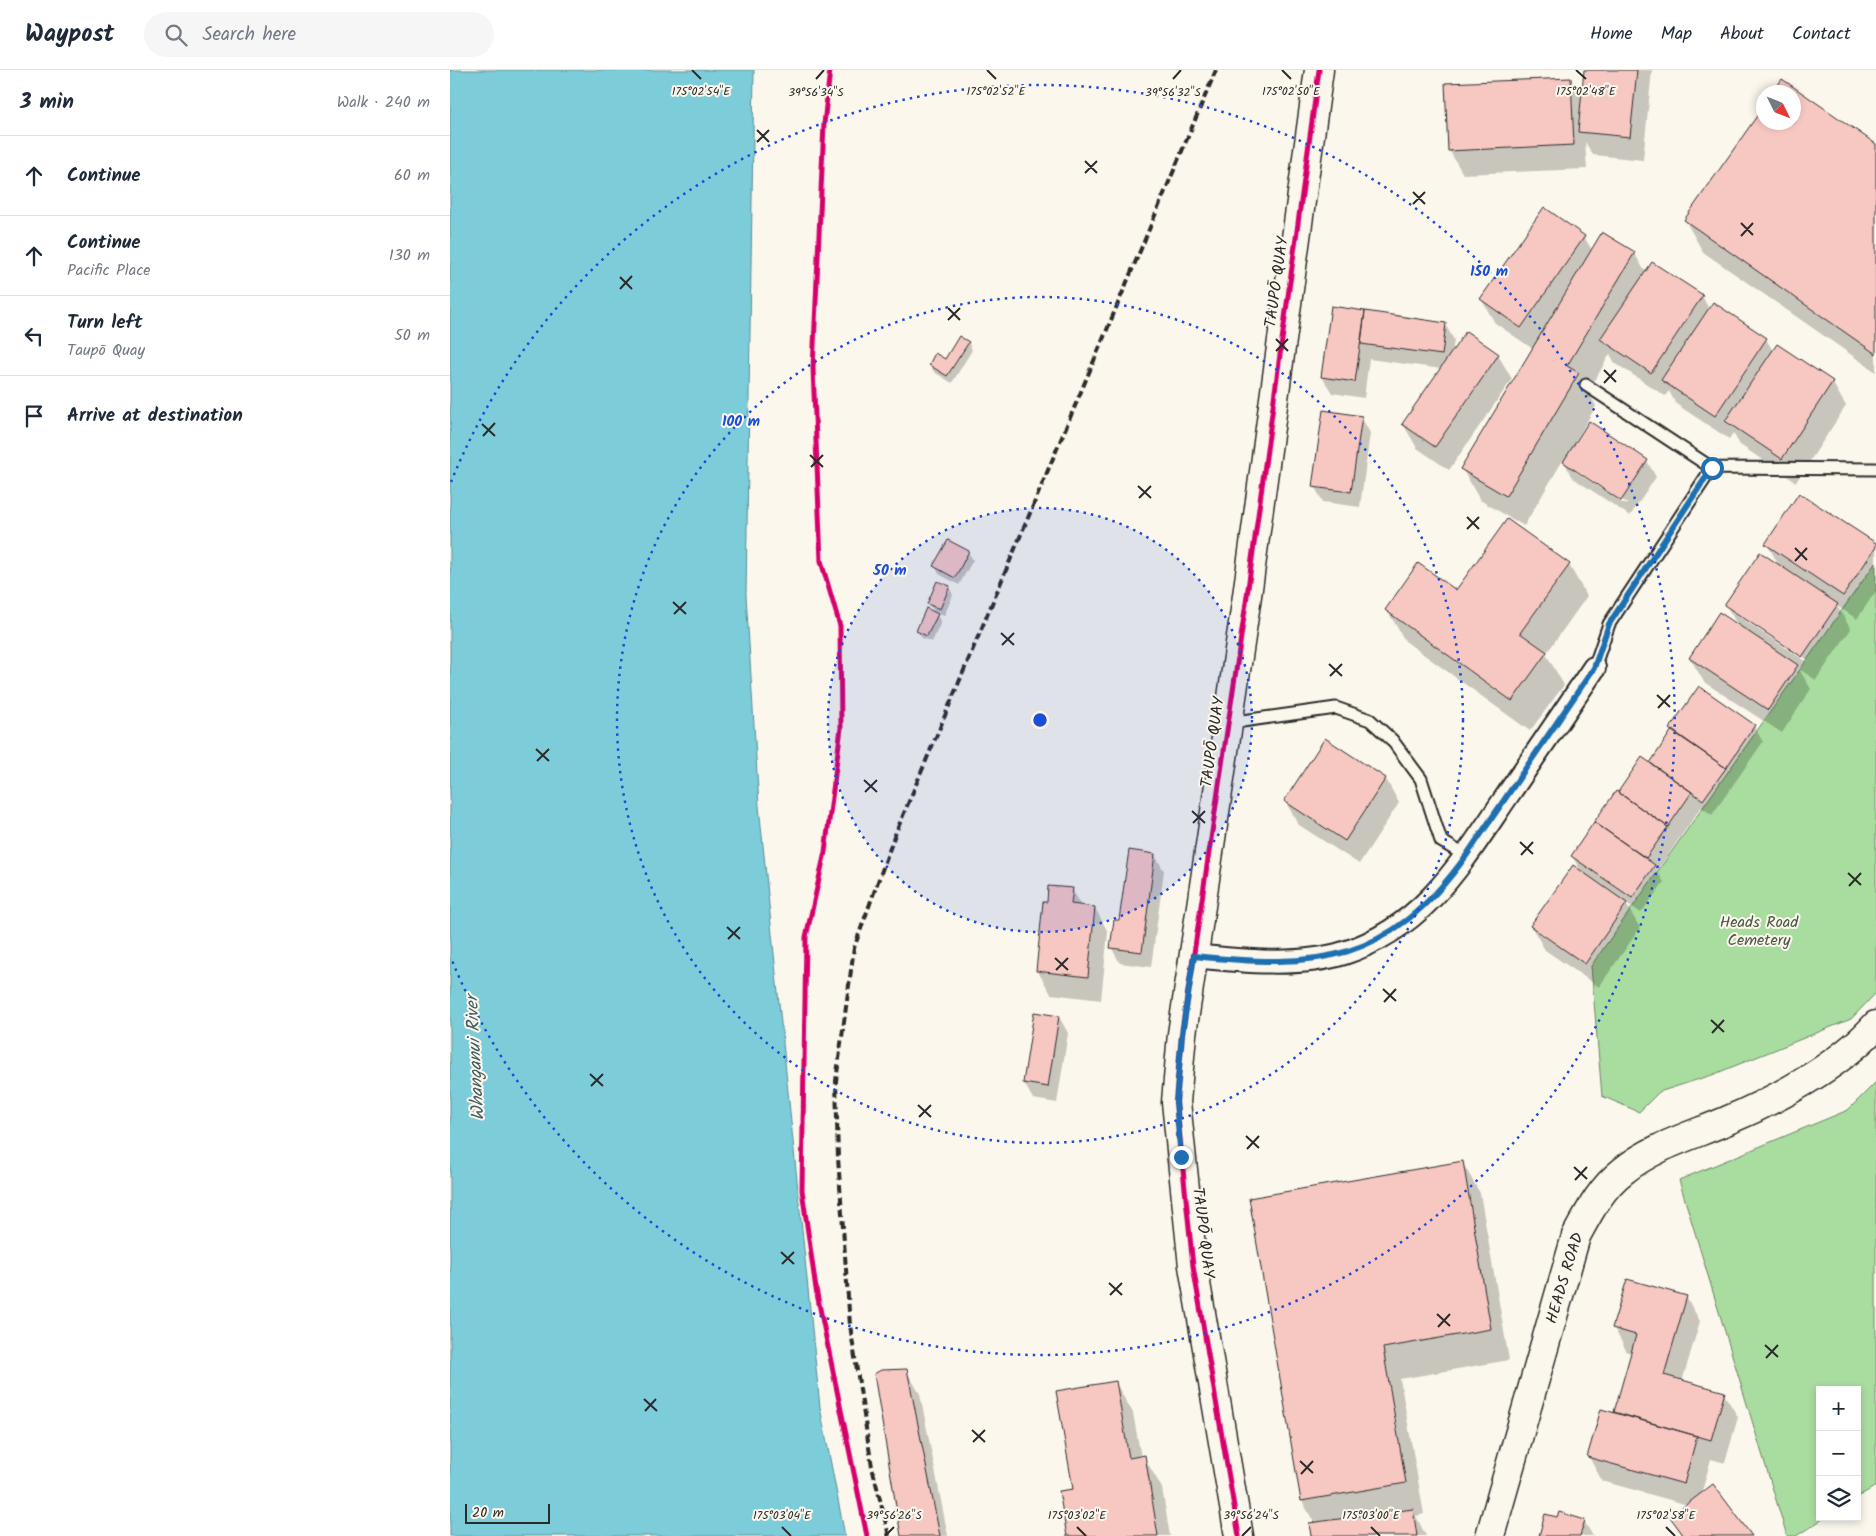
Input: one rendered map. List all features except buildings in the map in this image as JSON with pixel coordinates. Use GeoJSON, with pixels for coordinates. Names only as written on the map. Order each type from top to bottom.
{"type":"FeatureCollection","features":[{"type":"Feature","properties":{"kind":"street","name":"TAUPŌ QUAY"},"geometry":{"type":"LineString","coordinates":[[1239,1536],[1193,1266],[1176,1102],[1182,1034],[1228,723],[1318,70]]}},
{"type":"Feature","properties":{"kind":"street"},"geometry":{"type":"LineString","coordinates":[[1194,956],[1276,962],[1343,954],[1372,943],[1412,917],[1444,886],[1466,856],[1594,668]]}},
{"type":"Feature","properties":{"kind":"street","name":"HEADS ROAD"},"geometry":{"type":"LineString","coordinates":[[1490,1536],[1576,1236],[1594,1203],[1623,1171],[1660,1148],[1728,1120],[1796,1087],[1835,1060],[1876,1025]]}},
{"type":"Feature","properties":{"kind":"lane"},"geometry":{"type":"LineString","coordinates":[[1586,385],[1712,468],[1876,469]]}},
{"type":"Feature","properties":{"kind":"lane"},"geometry":{"type":"LineString","coordinates":[[1594,668],[1609,624],[1712,468]]}},
{"type":"Feature","properties":{"kind":"lane"},"geometry":{"type":"LineString","coordinates":[[1228,723],[1336,708],[1370,720],[1392,740],[1421,779],[1441,841],[1466,856]]}},
{"type":"Feature","properties":{"kind":"green space","name":"Heads Road Cemetery"},"geometry":{"type":"Polygon","coordinates":[[[1876,562],[1876,993],[1851,1019],[1712,1075],[1659,1092],[1639,1112],[1602,1096],[1591,966],[1876,562]]]}},
{"type":"Feature","properties":{"kind":"green space"},"geometry":{"type":"Polygon","coordinates":[[[1876,1082],[1876,1486],[1861,1495],[1861,1386],[1816,1386],[1816,1521],[1820,1521],[1796,1536],[1787,1536],[1679,1180],[1848,1110],[1876,1082]]]}},
{"type":"Feature","properties":{"kind":"water","name":"Whanganui River"},"geometry":{"type":"Polygon","coordinates":[[[450,70],[754,70],[746,595],[759,806],[820,1407],[845,1536],[450,1536],[450,70]]]}},
{"type":"Feature","properties":{"kind":"railway"},"geometry":{"type":"LineString","coordinates":[[889,1536],[872,1467],[850,1325],[838,1158],[836,1081],[854,948],[894,837],[1216,70]]}},
{"type":"Feature","properties":{"kind":"cycle path"},"geometry":{"type":"LineString","coordinates":[[830,70],[824,124],[813,368],[821,561],[840,626],[841,728],[825,852],[806,937],[802,1190],[816,1289],[867,1536]]}},
{"type":"Feature","properties":{"kind":"cycle path"},"geometry":{"type":"LineString","coordinates":[[1239,1536],[1193,1266],[1176,1102],[1182,1034],[1246,603],[1319,70]]}},
{"type":"Feature","properties":{"kind":"route"},"geometry":{"type":"LineString","coordinates":[[1181,1157],[1176,1102],[1182,1034],[1194,956],[1276,962],[1343,954],[1372,943],[1397,929],[1419,911],[1444,886],[1466,856],[1594,668],[1609,624],[1712,468]]}}]}
